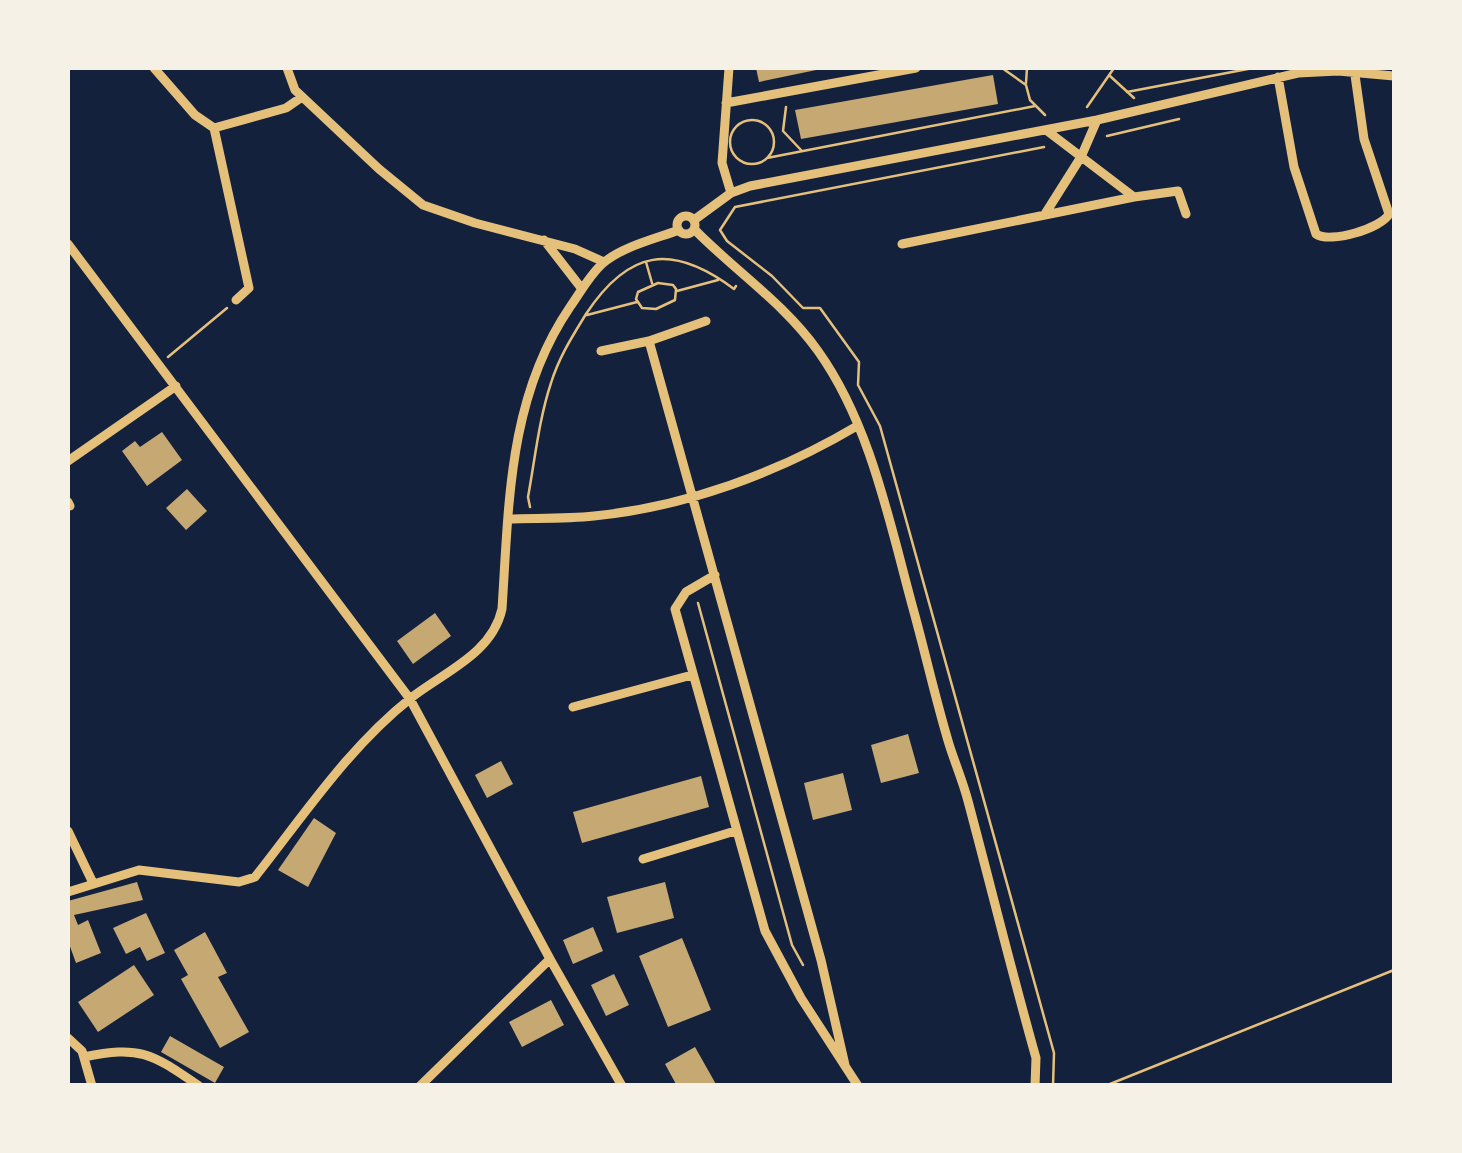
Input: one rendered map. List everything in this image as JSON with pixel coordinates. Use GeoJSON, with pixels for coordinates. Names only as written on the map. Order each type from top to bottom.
{"type":"FeatureCollection","features":[{"type":"Feature","properties":{"kind":"street"},"geometry":{"type":"LineString","coordinates":[[154,68],[195,115],[214,128],[249,288],[236,300]]}},
{"type":"Feature","properties":{"kind":"street"},"geometry":{"type":"LineString","coordinates":[[287,68],[295,90],[379,169],[423,204],[475,224],[592,254],[604,262]]}},
{"type":"Feature","properties":{"kind":"street"},"geometry":{"type":"LineString","coordinates":[[728,68],[722,162],[730,193]]}},
{"type":"Feature","properties":{"kind":"street"},"geometry":{"type":"LineString","coordinates":[[726,103],[916,68]]}},
{"type":"Feature","properties":{"kind":"street"},"geometry":{"type":"LineString","coordinates":[[1278,77],[1294,167],[1316,234],[1330,240],[1384,222],[1390,214],[1364,138],[1354,70]]}},
{"type":"Feature","properties":{"kind":"street"},"geometry":{"type":"LineString","coordinates":[[694,225],[730,193],[750,186],[1098,120],[1278,77],[1354,70],[1394,76]]}},
{"type":"Feature","properties":{"kind":"street"},"geometry":{"type":"LineString","coordinates":[[214,128],[286,108],[302,96]]}},
{"type":"Feature","properties":{"kind":"street"},"geometry":{"type":"LineString","coordinates":[[1045,214],[1082,157],[1098,120]]}},
{"type":"Feature","properties":{"kind":"street"},"geometry":{"type":"LineString","coordinates":[[1046,130],[1134,197]]}},
{"type":"Feature","properties":{"kind":"street"},"geometry":{"type":"LineString","coordinates":[[902,244],[1178,191],[1186,214]]}},
{"type":"Feature","properties":{"kind":"street"},"geometry":{"type":"LineString","coordinates":[[68,892],[139,870],[239,882],[255,876],[319,792],[365,741],[410,699],[482,648],[499,624],[516,451],[532,376],[542,351],[582,288],[604,262],[679,230],[680,218],[690,216],[718,254],[774,300],[809,340],[841,389],[857,426],[968,798],[1036,1058],[1034,1086]]}},
{"type":"Feature","properties":{"kind":"street"},"geometry":{"type":"LineString","coordinates":[[544,240],[582,288]]}},
{"type":"Feature","properties":{"kind":"street"},"geometry":{"type":"LineString","coordinates":[[68,244],[410,699],[622,1086]]}},
{"type":"Feature","properties":{"kind":"street"},"geometry":{"type":"LineString","coordinates":[[602,351],[649,341],[706,321]]}},
{"type":"Feature","properties":{"kind":"street"},"geometry":{"type":"LineString","coordinates":[[649,341],[821,960],[845,1065]]}},
{"type":"Feature","properties":{"kind":"street"},"geometry":{"type":"LineString","coordinates":[[68,461],[176,386]]}},
{"type":"Feature","properties":{"kind":"street"},"geometry":{"type":"LineString","coordinates":[[508,519],[596,516],[694,497],[767,471],[857,426]]}},
{"type":"Feature","properties":{"kind":"street"},"geometry":{"type":"LineString","coordinates":[[715,575],[688,590],[676,608],[692,675],[765,931],[858,1086]]}},
{"type":"Feature","properties":{"kind":"street"},"geometry":{"type":"LineString","coordinates":[[573,708],[692,675]]}},
{"type":"Feature","properties":{"kind":"street"},"geometry":{"type":"LineString","coordinates":[[68,831],[92,883]]}},
{"type":"Feature","properties":{"kind":"street"},"geometry":{"type":"LineString","coordinates":[[643,860],[736,831]]}},
{"type":"Feature","properties":{"kind":"street"},"geometry":{"type":"LineString","coordinates":[[420,1086],[550,959]]}},
{"type":"Feature","properties":{"kind":"street"},"geometry":{"type":"LineString","coordinates":[[68,1038],[78,1045],[92,1086]]}},
{"type":"Feature","properties":{"kind":"street"},"geometry":{"type":"LineString","coordinates":[[84,1057],[115,1050],[144,1052],[200,1086]]}},
{"type":"Feature","properties":{"kind":"path"},"geometry":{"type":"LineString","coordinates":[[1002,68],[1026,85]]}},
{"type":"Feature","properties":{"kind":"path"},"geometry":{"type":"LineString","coordinates":[[1027,68],[1026,85],[1035,106],[1046,115]]}},
{"type":"Feature","properties":{"kind":"path"},"geometry":{"type":"LineString","coordinates":[[1074,110],[1088,107],[1114,68]]}},
{"type":"Feature","properties":{"kind":"path"},"geometry":{"type":"LineString","coordinates":[[1128,92],[1253,68]]}},
{"type":"Feature","properties":{"kind":"path"},"geometry":{"type":"LineString","coordinates":[[1109,76],[1146,108]]}},
{"type":"Feature","properties":{"kind":"path"},"geometry":{"type":"LineString","coordinates":[[796,90],[785,107],[782,124],[788,140],[802,151]]}},
{"type":"Feature","properties":{"kind":"path"},"geometry":{"type":"LineString","coordinates":[[768,158],[774,146],[768,127],[756,120],[742,122],[730,140],[734,155],[754,164],[768,158],[1035,106]]}},
{"type":"Feature","properties":{"kind":"path"},"geometry":{"type":"LineString","coordinates":[[1090,137],[1179,119]]}},
{"type":"Feature","properties":{"kind":"path"},"geometry":{"type":"LineString","coordinates":[[768,127],[782,124]]}},
{"type":"Feature","properties":{"kind":"path"},"geometry":{"type":"LineString","coordinates":[[1054,1086],[1054,1053],[880,426],[858,385],[859,362],[820,308],[803,308],[772,276],[722,236],[720,230],[735,207],[1052,146],[1061,152],[1066,145]]}},
{"type":"Feature","properties":{"kind":"path"},"geometry":{"type":"LineString","coordinates":[[646,260],[652,285]]}},
{"type":"Feature","properties":{"kind":"path"},"geometry":{"type":"LineString","coordinates":[[676,292],[721,280]]}},
{"type":"Feature","properties":{"kind":"path"},"geometry":{"type":"LineString","coordinates":[[668,283],[676,292],[675,300],[656,309],[642,308],[638,302],[638,292],[652,285],[668,283]]}},
{"type":"Feature","properties":{"kind":"path"},"geometry":{"type":"LineString","coordinates":[[160,363],[236,300]]}},
{"type":"Feature","properties":{"kind":"path"},"geometry":{"type":"LineString","coordinates":[[586,315],[638,302]]}},
{"type":"Feature","properties":{"kind":"path"},"geometry":{"type":"LineString","coordinates":[[688,590],[696,598],[792,945],[803,965],[786,970]]}},
{"type":"Feature","properties":{"kind":"path"},"geometry":{"type":"LineString","coordinates":[[1105,1086],[1394,970]]}},
{"type":"Feature","properties":{"kind":"building"},"geometry":{"type":"Polygon","coordinates":[[[756,68],[821,68],[821,69],[759,82],[756,68]]]}},
{"type":"Feature","properties":{"kind":"building"},"geometry":{"type":"Polygon","coordinates":[[[993,75],[998,104],[801,139],[795,110],[993,75]]]}},
{"type":"Feature","properties":{"kind":"building"},"geometry":{"type":"Polygon","coordinates":[[[162,432],[182,460],[147,486],[122,451],[135,441],[140,447],[162,432]]]}},
{"type":"Feature","properties":{"kind":"building"},"geometry":{"type":"Polygon","coordinates":[[[187,489],[207,511],[186,530],[166,508],[187,489]]]}},
{"type":"Feature","properties":{"kind":"building"},"geometry":{"type":"Polygon","coordinates":[[[435,613],[451,636],[413,664],[397,641],[435,613]]]}},
{"type":"Feature","properties":{"kind":"building"},"geometry":{"type":"Polygon","coordinates":[[[908,734],[919,773],[881,783],[871,745],[908,734]]]}},
{"type":"Feature","properties":{"kind":"building"},"geometry":{"type":"Polygon","coordinates":[[[501,761],[513,784],[487,798],[475,775],[501,761]]]}},
{"type":"Feature","properties":{"kind":"building"},"geometry":{"type":"Polygon","coordinates":[[[843,773],[852,810],[813,820],[804,783],[843,773]]]}},
{"type":"Feature","properties":{"kind":"building"},"geometry":{"type":"Polygon","coordinates":[[[701,776],[709,807],[582,843],[573,812],[701,776]]]}},
{"type":"Feature","properties":{"kind":"building"},"geometry":{"type":"Polygon","coordinates":[[[314,818],[336,833],[308,887],[278,870],[314,818]]]}},
{"type":"Feature","properties":{"kind":"building"},"geometry":{"type":"Polygon","coordinates":[[[137,882],[143,900],[74,915],[78,925],[88,920],[101,953],[76,963],[68,941],[68,901],[137,882]]]}},
{"type":"Feature","properties":{"kind":"building"},"geometry":{"type":"Polygon","coordinates":[[[665,882],[674,918],[617,933],[607,897],[665,882]]]}},
{"type":"Feature","properties":{"kind":"building"},"geometry":{"type":"Polygon","coordinates":[[[146,913],[165,953],[147,961],[140,947],[126,954],[113,928],[146,913]]]}},
{"type":"Feature","properties":{"kind":"building"},"geometry":{"type":"Polygon","coordinates":[[[593,927],[603,951],[573,964],[563,940],[593,927]]]}},
{"type":"Feature","properties":{"kind":"building"},"geometry":{"type":"Polygon","coordinates":[[[205,932],[227,973],[218,977],[249,1032],[220,1048],[181,979],[188,975],[174,950],[205,932]]]}},
{"type":"Feature","properties":{"kind":"building"},"geometry":{"type":"Polygon","coordinates":[[[682,938],[711,1010],[668,1027],[639,956],[682,938]]]}},
{"type":"Feature","properties":{"kind":"building"},"geometry":{"type":"Polygon","coordinates":[[[134,965],[154,995],[98,1032],[78,1002],[134,965]]]}},
{"type":"Feature","properties":{"kind":"building"},"geometry":{"type":"Polygon","coordinates":[[[614,974],[629,1005],[606,1016],[591,985],[614,974]]]}},
{"type":"Feature","properties":{"kind":"building"},"geometry":{"type":"Polygon","coordinates":[[[551,1000],[564,1025],[522,1047],[509,1022],[551,1000]]]}},
{"type":"Feature","properties":{"kind":"building"},"geometry":{"type":"Polygon","coordinates":[[[170,1036],[224,1067],[215,1083],[161,1052],[170,1036]]]}},
{"type":"Feature","properties":{"kind":"building"},"geometry":{"type":"Polygon","coordinates":[[[695,1047],[717,1086],[677,1086],[665,1064],[695,1047]]]}}]}
